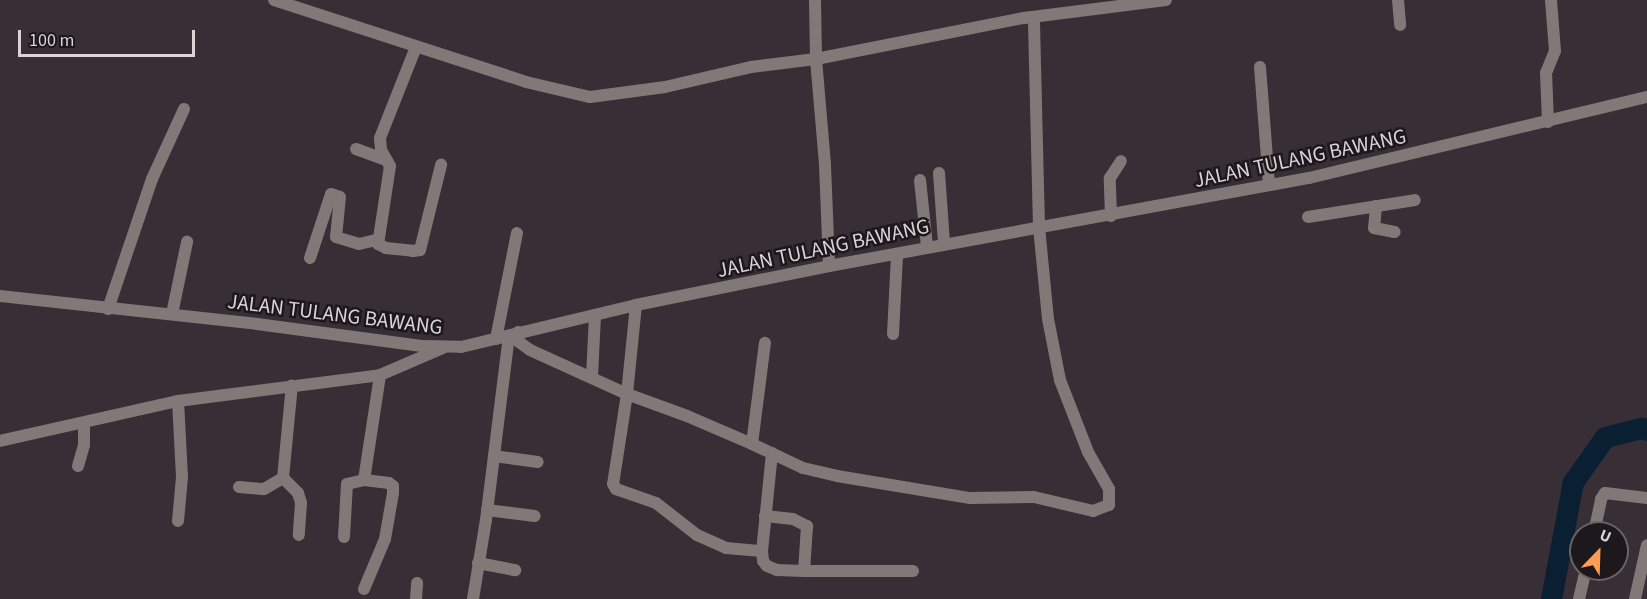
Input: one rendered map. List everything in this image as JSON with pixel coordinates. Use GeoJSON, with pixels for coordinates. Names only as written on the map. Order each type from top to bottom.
{"type":"FeatureCollection","features":[{"type":"Feature","properties":{"kind":"street"},"geometry":{"type":"LineString","coordinates":[[274,0],[526,82],[590,97],[665,87],[751,67],[816,59],[1034,17],[1166,0]]}},
{"type":"Feature","properties":{"kind":"street"},"geometry":{"type":"LineString","coordinates":[[815,0],[816,59],[825,165],[829,266]]}},
{"type":"Feature","properties":{"kind":"street"},"geometry":{"type":"LineString","coordinates":[[1398,0],[1400,25]]}},
{"type":"Feature","properties":{"kind":"street"},"geometry":{"type":"LineString","coordinates":[[1548,122],[1546,73],[1555,51],[1551,0]]}},
{"type":"Feature","properties":{"kind":"street"},"geometry":{"type":"LineString","coordinates":[[513,334],[522,346],[627,394],[687,416],[802,468],[970,498],[1034,496],[1093,511],[1109,505],[1109,489],[1088,452],[1060,380],[1048,319],[1039,228],[1034,17]]}},
{"type":"Feature","properties":{"kind":"street"},"geometry":{"type":"LineString","coordinates":[[377,240],[390,166],[381,150],[380,138],[416,47]]}},
{"type":"Feature","properties":{"kind":"street"},"geometry":{"type":"LineString","coordinates":[[1260,67],[1269,185]]}},
{"type":"Feature","properties":{"kind":"street","name":"JALAN TULANG BAWANG"},"geometry":{"type":"LineString","coordinates":[[0,296],[172,314],[443,348],[496,339],[636,305],[944,243],[1112,216],[1269,185],[1548,122],[1615,103],[1647,98]]}},
{"type":"Feature","properties":{"kind":"street"},"geometry":{"type":"LineString","coordinates":[[108,309],[152,179],[184,109]]}},
{"type":"Feature","properties":{"kind":"street"},"geometry":{"type":"LineString","coordinates":[[356,149],[387,160]]}},
{"type":"Feature","properties":{"kind":"street"},"geometry":{"type":"LineString","coordinates":[[1112,216],[1110,177],[1122,161]]}},
{"type":"Feature","properties":{"kind":"street"},"geometry":{"type":"LineString","coordinates":[[377,240],[386,248],[420,250],[441,165]]}},
{"type":"Feature","properties":{"kind":"street"},"geometry":{"type":"LineString","coordinates":[[939,173],[944,243]]}},
{"type":"Feature","properties":{"kind":"street"},"geometry":{"type":"LineString","coordinates":[[920,180],[927,247]]}},
{"type":"Feature","properties":{"kind":"street"},"geometry":{"type":"LineString","coordinates":[[310,258],[332,194],[340,196],[336,237]]}},
{"type":"Feature","properties":{"kind":"street"},"geometry":{"type":"LineString","coordinates":[[1308,217],[1415,200]]}},
{"type":"Feature","properties":{"kind":"street"},"geometry":{"type":"LineString","coordinates":[[1376,206],[1374,228],[1395,232]]}},
{"type":"Feature","properties":{"kind":"street"},"geometry":{"type":"LineString","coordinates":[[496,339],[517,233]]}},
{"type":"Feature","properties":{"kind":"street"},"geometry":{"type":"LineString","coordinates":[[319,235],[359,244],[377,240]]}},
{"type":"Feature","properties":{"kind":"street"},"geometry":{"type":"LineString","coordinates":[[172,314],[187,242]]}},
{"type":"Feature","properties":{"kind":"street"},"geometry":{"type":"LineString","coordinates":[[893,334],[897,254]]}},
{"type":"Feature","properties":{"kind":"street"},"geometry":{"type":"LineString","coordinates":[[636,305],[627,394],[613,484],[616,489],[656,503],[697,535],[716,543],[749,551],[762,550]]}},
{"type":"Feature","properties":{"kind":"street"},"geometry":{"type":"LineString","coordinates":[[592,377],[595,315]]}},
{"type":"Feature","properties":{"kind":"street"},"geometry":{"type":"LineString","coordinates":[[473,599],[513,334]]}},
{"type":"Feature","properties":{"kind":"street"},"geometry":{"type":"LineString","coordinates":[[752,444],[765,343]]}},
{"type":"Feature","properties":{"kind":"street"},"geometry":{"type":"LineString","coordinates":[[0,441],[178,401],[380,375],[443,348]]}},
{"type":"Feature","properties":{"kind":"street"},"geometry":{"type":"LineString","coordinates":[[364,480],[380,375]]}},
{"type":"Feature","properties":{"kind":"street"},"geometry":{"type":"LineString","coordinates":[[283,478],[292,385]]}},
{"type":"Feature","properties":{"kind":"street"},"geometry":{"type":"LineString","coordinates":[[178,401],[182,477],[178,521]]}},
{"type":"Feature","properties":{"kind":"street"},"geometry":{"type":"LineString","coordinates":[[78,466],[84,445],[84,423]]}},
{"type":"Feature","properties":{"kind":"street"},"geometry":{"type":"LineString","coordinates":[[772,453],[762,550],[766,566],[804,571],[913,572]]}},
{"type":"Feature","properties":{"kind":"street"},"geometry":{"type":"LineString","coordinates":[[494,456],[538,462]]}},
{"type":"Feature","properties":{"kind":"street"},"geometry":{"type":"LineString","coordinates":[[239,488],[264,489],[283,478]]}},
{"type":"Feature","properties":{"kind":"street"},"geometry":{"type":"LineString","coordinates":[[283,478],[298,493],[301,503],[298,535]]}},
{"type":"Feature","properties":{"kind":"street"},"geometry":{"type":"LineString","coordinates":[[344,537],[347,484],[364,480],[389,483],[393,486],[384,539],[364,589]]}},
{"type":"Feature","properties":{"kind":"street"},"geometry":{"type":"LineString","coordinates":[[1596,521],[1601,498],[1605,493],[1647,498]]}},
{"type":"Feature","properties":{"kind":"street"},"geometry":{"type":"LineString","coordinates":[[487,510],[535,516]]}},
{"type":"Feature","properties":{"kind":"street"},"geometry":{"type":"LineString","coordinates":[[765,516],[793,519],[807,526],[804,571]]}},
{"type":"Feature","properties":{"kind":"street"},"geometry":{"type":"LineString","coordinates":[[1635,599],[1647,545]]}},
{"type":"Feature","properties":{"kind":"street"},"geometry":{"type":"LineString","coordinates":[[478,563],[515,570]]}},
{"type":"Feature","properties":{"kind":"street"},"geometry":{"type":"LineString","coordinates":[[1579,599],[1583,581]]}},
{"type":"Feature","properties":{"kind":"street"},"geometry":{"type":"LineString","coordinates":[[416,599],[417,583]]}},
{"type":"Feature","properties":{"kind":"waterway"},"geometry":{"type":"LineString","coordinates":[[1551,599],[1573,482],[1605,437],[1642,428],[1647,430]]}}]}
